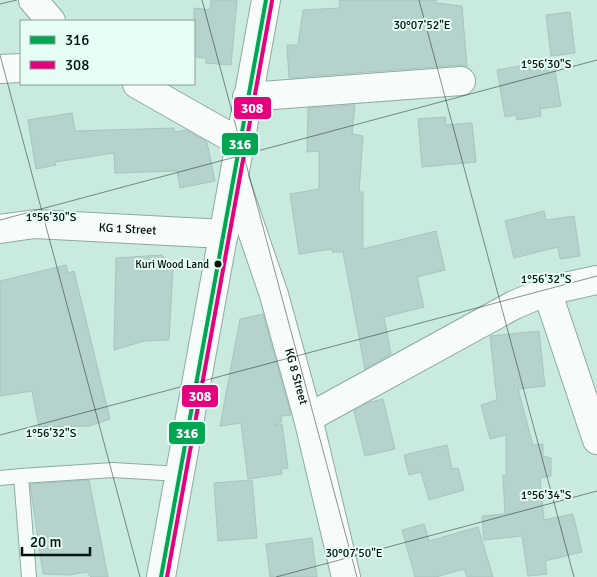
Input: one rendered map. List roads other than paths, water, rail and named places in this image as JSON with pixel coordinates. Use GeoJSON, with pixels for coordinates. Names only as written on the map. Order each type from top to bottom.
{"type":"FeatureCollection","features":[{"type":"Feature","properties":{"kind":"street"},"geometry":{"type":"LineString","coordinates":[[33,0],[50,20]]}},
{"type":"Feature","properties":{"kind":"street"},"geometry":{"type":"LineString","coordinates":[[161,577],[266,0]]}},
{"type":"Feature","properties":{"kind":"street"},"geometry":{"type":"LineString","coordinates":[[0,69],[20,68]]}},
{"type":"Feature","properties":{"kind":"street"},"geometry":{"type":"LineString","coordinates":[[247,97],[461,81]]}},
{"type":"Feature","properties":{"kind":"street"},"geometry":{"type":"LineString","coordinates":[[139,85],[239,142]]}},
{"type":"Feature","properties":{"kind":"street","name":"KG 8 Street"},"geometry":{"type":"LineString","coordinates":[[234,178],[274,294],[308,418],[346,577]]}},
{"type":"Feature","properties":{"kind":"street","name":"KG 1 Street"},"geometry":{"type":"LineString","coordinates":[[0,229],[35,224],[224,234]]}},
{"type":"Feature","properties":{"kind":"street"},"geometry":{"type":"LineString","coordinates":[[308,418],[514,305],[547,291],[597,280]]}},
{"type":"Feature","properties":{"kind":"street"},"geometry":{"type":"LineString","coordinates":[[547,291],[597,440]]}},
{"type":"Feature","properties":{"kind":"lane"},"geometry":{"type":"LineString","coordinates":[[0,478],[113,470],[180,474]]}},
{"type":"Feature","properties":{"kind":"lane"},"geometry":{"type":"LineString","coordinates":[[21,476],[28,577]]}},
{"type":"Feature","properties":{"kind":"place","name":"Kuri Wood Land"},"geometry":{"type":"Point","coordinates":[218,264]}}]}
